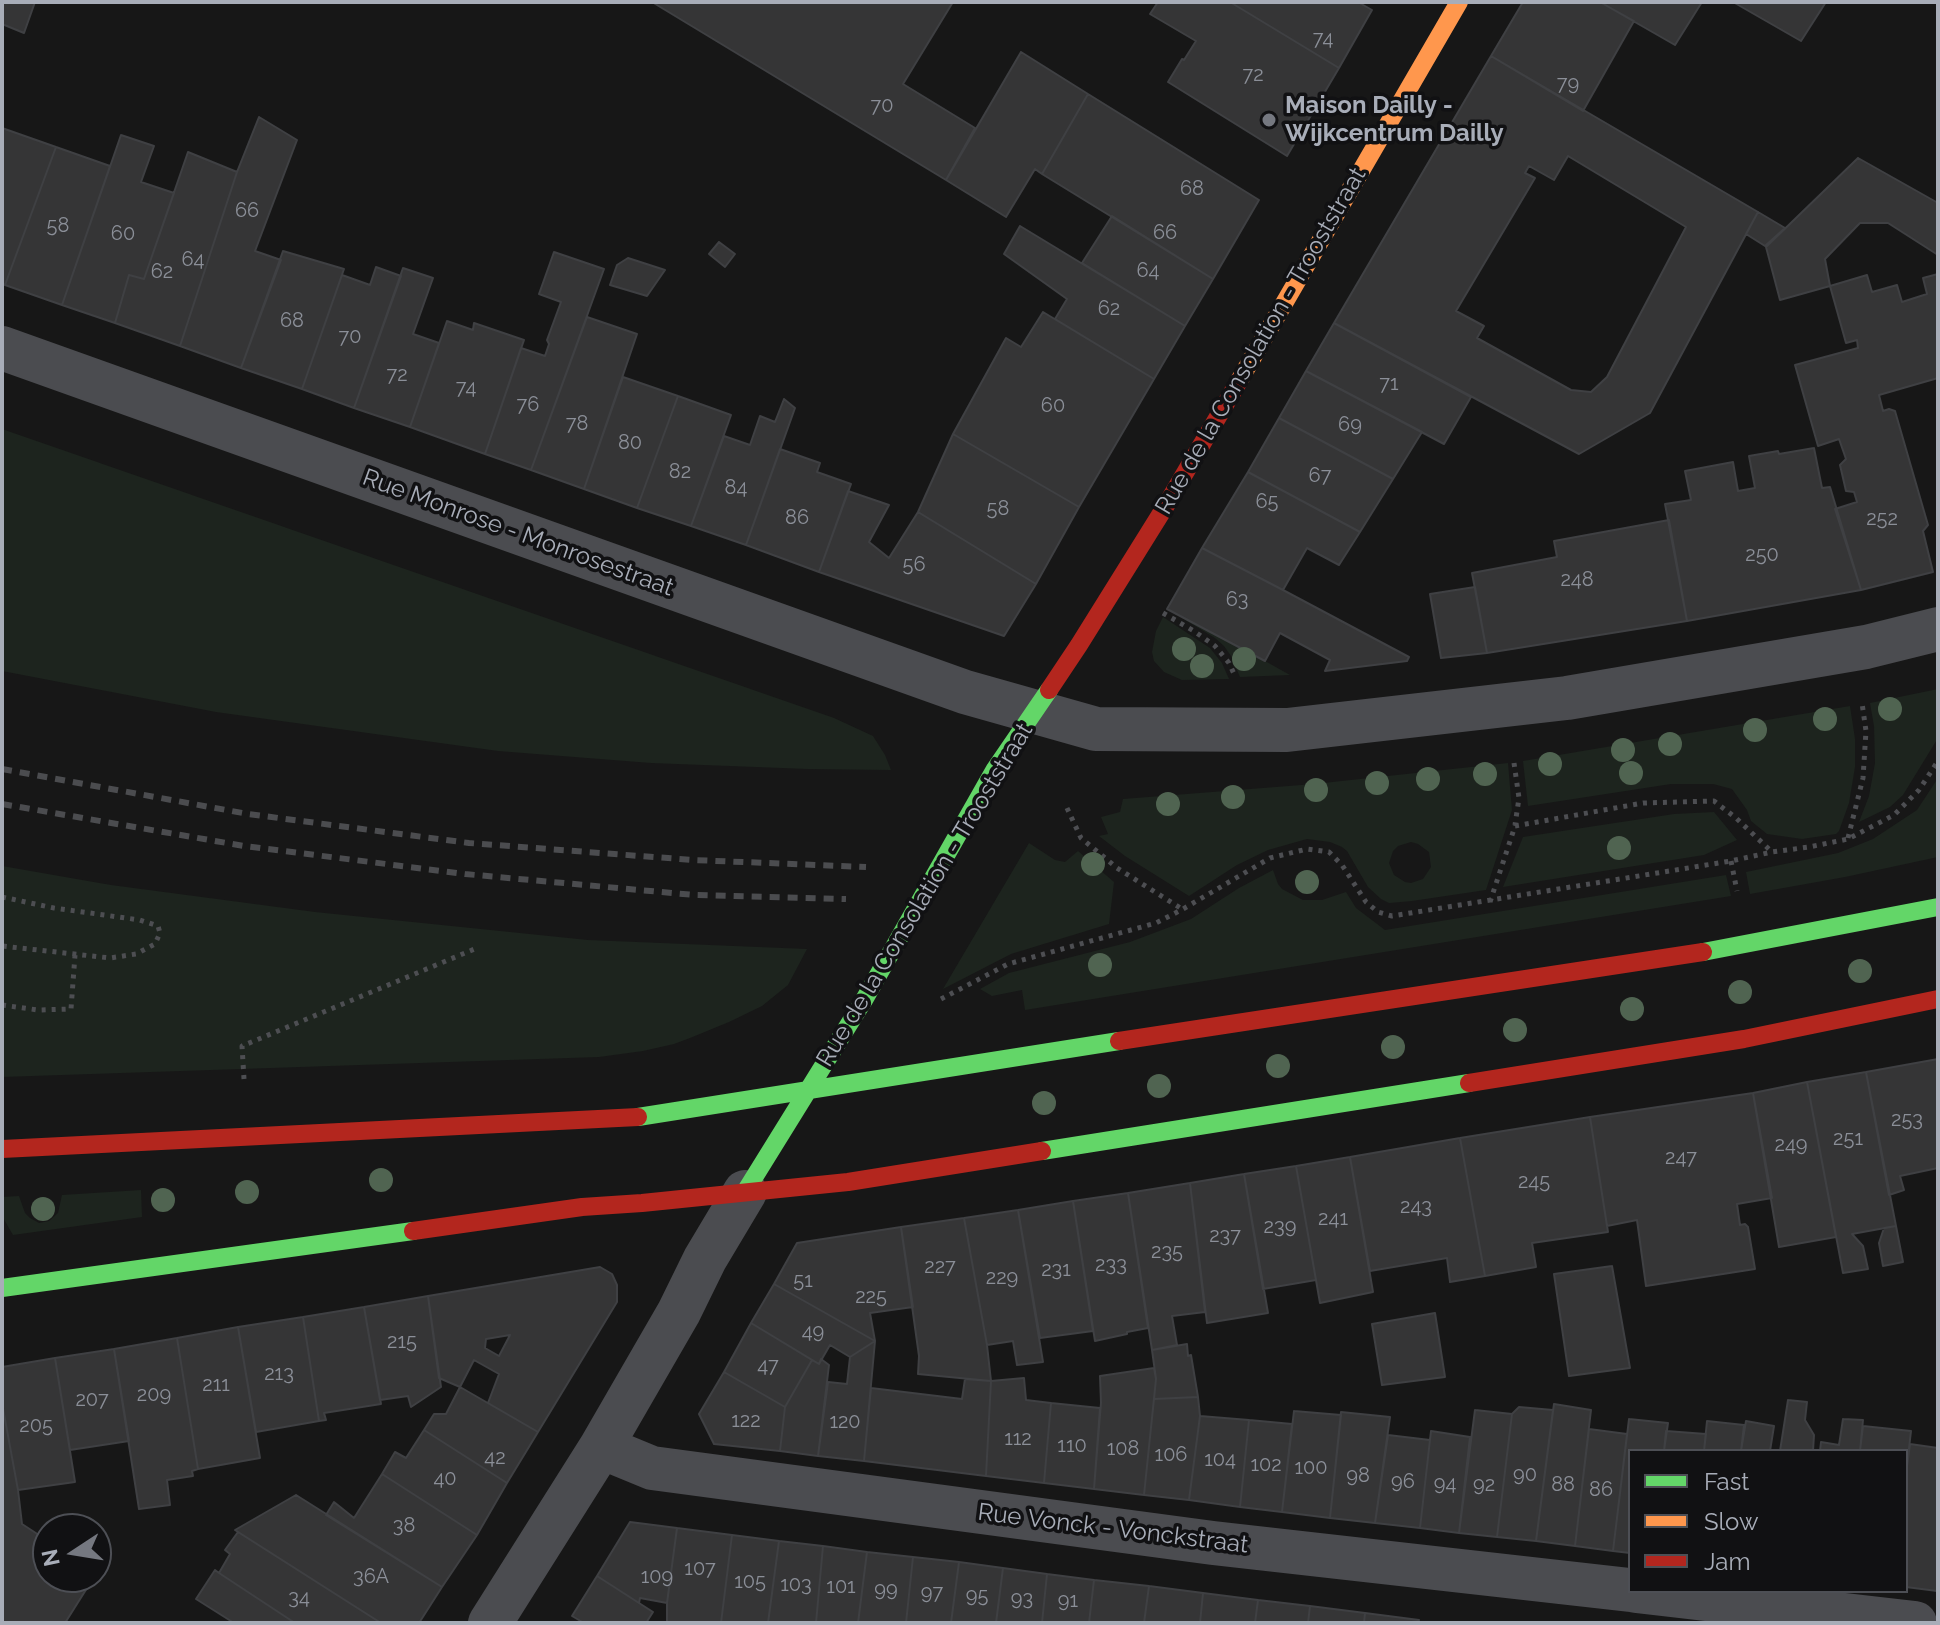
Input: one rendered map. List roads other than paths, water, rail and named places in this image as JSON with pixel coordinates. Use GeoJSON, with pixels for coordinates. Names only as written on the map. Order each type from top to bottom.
{"type":"FeatureCollection","features":[{"type":"Feature","properties":{"kind":"street","name":"Rue de la Consolation - Trooststraat"},"geometry":{"type":"LineString","coordinates":[[490,1623],[601,1447],[679,1312],[705,1259],[864,1000],[995,769],[1035,712],[1165,507],[1459,2]]}},
{"type":"Feature","properties":{"kind":"street","name":"Rue Monrose - Monrosestraat"},"geometry":{"type":"LineString","coordinates":[[2,348],[965,692],[1096,729],[1287,730],[1567,698],[1866,647],[1938,629]]}},
{"type":"Feature","properties":{"kind":"street"},"geometry":{"type":"LineString","coordinates":[[2,1149],[649,1116],[1728,948],[1938,907]]}},
{"type":"Feature","properties":{"kind":"street"},"geometry":{"type":"LineString","coordinates":[[2,1288],[582,1207],[848,1182],[1744,1039],[1938,999]]}},
{"type":"Feature","properties":{"kind":"street","name":"Rue Vonck - Vonckstraat"},"geometry":{"type":"LineString","coordinates":[[601,1447],[652,1468],[1213,1543],[1628,1590]]}},
{"type":"Feature","properties":{"kind":"street"},"geometry":{"type":"LineString","coordinates":[[1653,1593],[1915,1623]]}},
{"type":"Feature","properties":{"kind":"railway"},"geometry":{"type":"LineString","coordinates":[[2,769],[248,814],[469,843],[693,860],[866,867]]}},
{"type":"Feature","properties":{"kind":"railway"},"geometry":{"type":"LineString","coordinates":[[2,804],[244,846],[465,874],[694,895],[846,899]]}},
{"type":"Feature","properties":{"kind":"place","name":"Maison Dailly - Wijkcentrum Dailly"},"geometry":{"type":"Point","coordinates":[1269,120]}}]}
